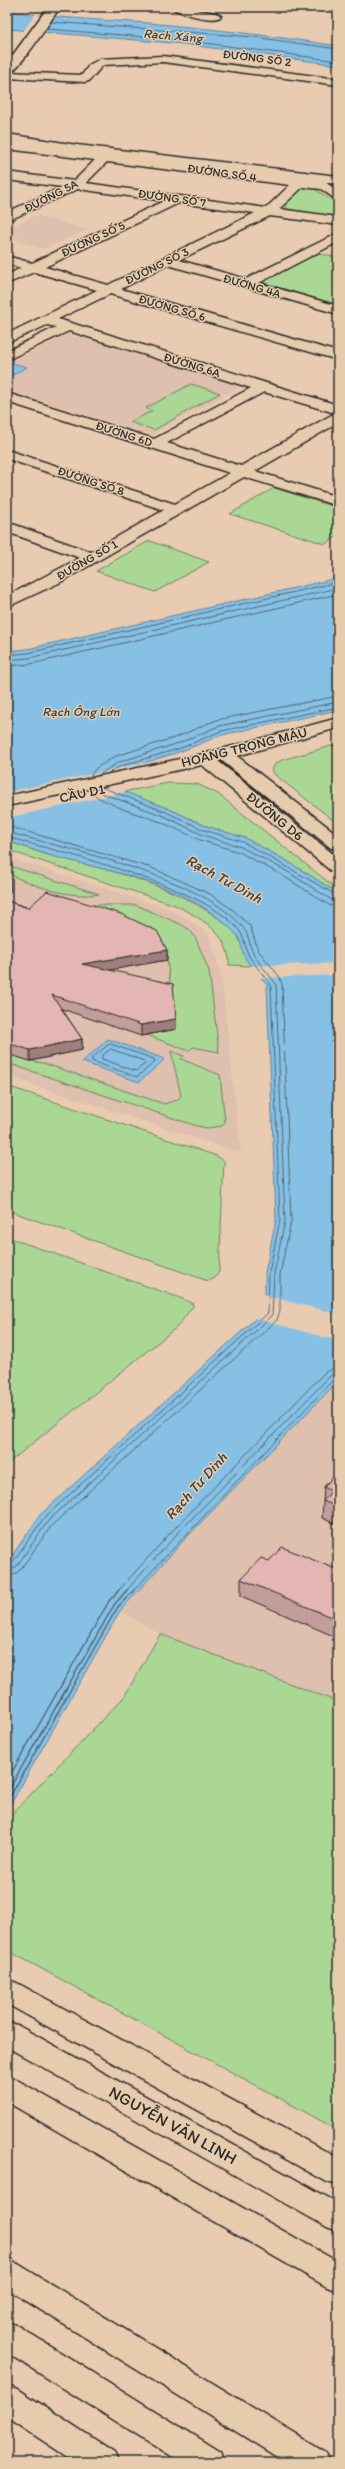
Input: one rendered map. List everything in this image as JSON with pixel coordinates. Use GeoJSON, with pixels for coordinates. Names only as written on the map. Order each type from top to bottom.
{"type":"FeatureCollection","features":[{"type":"Feature","properties":{"kind":"main road"},"geometry":{"type":"LineString","coordinates":[[7,71],[14,54],[44,7]]}},
{"type":"Feature","properties":{"kind":"main road"},"geometry":{"type":"LineString","coordinates":[[14,54],[54,7]]}},
{"type":"Feature","properties":{"kind":"main road","name":"ĐƯỜNG SỐ 4"},"geometry":{"type":"LineString","coordinates":[[7,138],[59,144],[107,155],[188,159]]}},
{"type":"Feature","properties":{"kind":"main road","name":"ĐƯỜNG SỐ 4"},"geometry":{"type":"LineString","coordinates":[[59,144],[83,144],[188,159]]}},
{"type":"Feature","properties":{"kind":"main road"},"geometry":{"type":"LineString","coordinates":[[188,159],[338,174]]}},
{"type":"Feature","properties":{"kind":"main road"},"geometry":{"type":"LineString","coordinates":[[188,159],[338,180]]}},
{"type":"Feature","properties":{"kind":"main road","name":"HOÀNG TRỌNG MẬU"},"geometry":{"type":"LineString","coordinates":[[219,760],[338,723]]}},
{"type":"Feature","properties":{"kind":"main road","name":"HOÀNG TRỌNG MẬU"},"geometry":{"type":"LineString","coordinates":[[153,774],[338,732]]}},
{"type":"Feature","properties":{"kind":"main road","name":"ĐƯỜNG D6"},"geometry":{"type":"LineString","coordinates":[[219,760],[338,844]]}},
{"type":"Feature","properties":{"kind":"main road","name":"ĐƯỜNG D6"},"geometry":{"type":"LineString","coordinates":[[219,760],[338,866]]}},
{"type":"Feature","properties":{"kind":"main road","name":"CẦU D1"},"geometry":{"type":"LineString","coordinates":[[7,801],[153,774]]}},
{"type":"Feature","properties":{"kind":"main road","name":"CẦU D1"},"geometry":{"type":"LineString","coordinates":[[7,809],[153,774]]}},
{"type":"Feature","properties":{"kind":"main road"},"geometry":{"type":"LineString","coordinates":[[18,1996],[338,2173]]}},
{"type":"Feature","properties":{"kind":"main road","name":"NGUYỄN VĂN LINH"},"geometry":{"type":"LineString","coordinates":[[7,2033],[338,2218]]}},
{"type":"Feature","properties":{"kind":"main road"},"geometry":{"type":"LineString","coordinates":[[7,2088],[338,2278]]}},
{"type":"Feature","properties":{"kind":"main road"},"geometry":{"type":"LineString","coordinates":[[7,2273],[313,2462]]}},
{"type":"Feature","properties":{"kind":"main road"},"geometry":{"type":"LineString","coordinates":[[7,2336],[209,2462]]}},
{"type":"Feature","properties":{"kind":"main road"},"geometry":{"type":"LineString","coordinates":[[7,2399],[102,2462]]}},
{"type":"Feature","properties":{"kind":"street"},"geometry":{"type":"LineString","coordinates":[[176,7],[192,9],[188,12],[216,16]]}},
{"type":"Feature","properties":{"kind":"street","name":"ĐƯỜNG SỐ 2"},"geometry":{"type":"LineString","coordinates":[[7,75],[85,79],[93,67],[100,62],[163,59],[338,82]]}},
{"type":"Feature","properties":{"kind":"street"},"geometry":{"type":"LineString","coordinates":[[7,146],[107,155],[325,186],[338,197]]}},
{"type":"Feature","properties":{"kind":"street","name":"ĐƯỜNG 5A"},"geometry":{"type":"LineString","coordinates":[[7,217],[77,185],[107,155]]}},
{"type":"Feature","properties":{"kind":"street","name":"ĐƯỜNG SỐ 4"},"geometry":{"type":"LineString","coordinates":[[188,159],[182,168],[300,183]]}},
{"type":"Feature","properties":{"kind":"street","name":"ĐƯỜNG SỐ 7"},"geometry":{"type":"LineString","coordinates":[[7,176],[338,221]]}},
{"type":"Feature","properties":{"kind":"street","name":"ĐƯỜNG SỐ 3"},"geometry":{"type":"LineString","coordinates":[[7,339],[270,211],[300,183]]}},
{"type":"Feature","properties":{"kind":"street","name":"ĐƯỜNG SỐ 5"},"geometry":{"type":"LineString","coordinates":[[7,280],[178,199]]}},
{"type":"Feature","properties":{"kind":"street"},"geometry":{"type":"LineString","coordinates":[[247,284],[338,237]]}},
{"type":"Feature","properties":{"kind":"street"},"geometry":{"type":"LineString","coordinates":[[317,248],[331,253]]}},
{"type":"Feature","properties":{"kind":"street","name":"ĐƯỜNG SỐ 6"},"geometry":{"type":"LineString","coordinates":[[7,260],[109,290],[334,352]]}},
{"type":"Feature","properties":{"kind":"street","name":"ĐƯỜNG 4A"},"geometry":{"type":"LineString","coordinates":[[167,261],[338,310]]}},
{"type":"Feature","properties":{"kind":"street","name":"ĐƯỜNG 6A"},"geometry":{"type":"LineString","coordinates":[[46,320],[338,410]]}},
{"type":"Feature","properties":{"kind":"street"},"geometry":{"type":"LineString","coordinates":[[8,355],[67,327]]}},
{"type":"Feature","properties":{"kind":"street"},"geometry":{"type":"LineString","coordinates":[[155,444],[263,387]]}},
{"type":"Feature","properties":{"kind":"street","name":"ĐƯỜNG 6D"},"geometry":{"type":"LineString","coordinates":[[7,397],[242,471]]}},
{"type":"Feature","properties":{"kind":"street","name":"ĐƯỜNG SỐ 1"},"geometry":{"type":"LineString","coordinates":[[7,602],[53,580],[338,417]]}},
{"type":"Feature","properties":{"kind":"street","name":"ĐƯỜNG SỐ 8"},"geometry":{"type":"LineString","coordinates":[[7,454],[171,512]]}},
{"type":"Feature","properties":{"kind":"street","name":"ĐƯỜNG SỐ 8"},"geometry":{"type":"LineString","coordinates":[[7,462],[171,512]]}},
{"type":"Feature","properties":{"kind":"street"},"geometry":{"type":"LineString","coordinates":[[242,471],[338,502]]}},
{"type":"Feature","properties":{"kind":"street"},"geometry":{"type":"LineString","coordinates":[[7,527],[92,557]]}},
{"type":"Feature","properties":{"kind":"shaded area"},"geometry":{"type":"Polygon","coordinates":[[[37,215],[87,230],[44,249],[15,240],[19,238],[7,235],[7,228],[37,215]]]}},
{"type":"Feature","properties":{"kind":"shaded area"},"geometry":{"type":"Polygon","coordinates":[[[68,334],[242,386],[151,435],[7,390],[7,364],[68,334]]]}},
{"type":"Feature","properties":{"kind":"shaded area"},"geometry":{"type":"Polygon","coordinates":[[[7,857],[163,907],[183,916],[209,935],[221,974],[241,1153],[7,1076],[7,857]]]}},
{"type":"Feature","properties":{"kind":"shaded area"},"geometry":{"type":"Polygon","coordinates":[[[338,1381],[338,1702],[160,1634],[120,1611],[184,1540],[338,1381]]]}},
{"type":"Feature","properties":{"kind":"green space"},"geometry":{"type":"Polygon","coordinates":[[[311,187],[338,204],[338,217],[287,209],[284,203],[302,188],[311,187]]]}},
{"type":"Feature","properties":{"kind":"green space"},"geometry":{"type":"Polygon","coordinates":[[[314,254],[328,255],[338,259],[338,305],[261,282],[314,254]]]}},
{"type":"Feature","properties":{"kind":"green space"},"geometry":{"type":"Polygon","coordinates":[[[191,384],[220,393],[154,430],[130,422],[152,411],[146,408],[191,384]]]}},
{"type":"Feature","properties":{"kind":"green space"},"geometry":{"type":"Polygon","coordinates":[[[274,488],[338,508],[338,536],[325,544],[230,514],[274,488]]]}},
{"type":"Feature","properties":{"kind":"green space"},"geometry":{"type":"Polygon","coordinates":[[[149,541],[209,562],[155,592],[96,571],[149,541]]]}},
{"type":"Feature","properties":{"kind":"green space"},"geometry":{"type":"Polygon","coordinates":[[[338,744],[337,823],[275,775],[272,770],[275,764],[282,760],[338,744]]]}},
{"type":"Feature","properties":{"kind":"green space"},"geometry":{"type":"Polygon","coordinates":[[[168,783],[197,784],[218,794],[338,890],[338,893],[287,861],[245,838],[206,826],[167,808],[123,792],[168,783]]]}},
{"type":"Feature","properties":{"kind":"green space"},"geometry":{"type":"Polygon","coordinates":[[[7,841],[50,855],[138,879],[178,895],[215,916],[233,930],[240,940],[251,966],[229,965],[228,954],[219,935],[203,921],[175,905],[7,850],[7,841]]]}},
{"type":"Feature","properties":{"kind":"green space"},"geometry":{"type":"Polygon","coordinates":[[[7,865],[99,894],[76,895],[40,887],[7,873],[7,865]]]}},
{"type":"Feature","properties":{"kind":"green space"},"geometry":{"type":"Polygon","coordinates":[[[59,905],[136,905],[180,924],[190,930],[196,939],[209,971],[219,1052],[193,1047],[189,1051],[147,1035],[176,1029],[167,960],[157,942],[59,905]]]}},
{"type":"Feature","properties":{"kind":"green space"},"geometry":{"type":"Polygon","coordinates":[[[171,1051],[184,1056],[181,1059],[220,1075],[225,1123],[222,1126],[207,1128],[197,1126],[7,1063],[7,1053],[30,1061],[43,1063],[164,1104],[177,1100],[181,1096],[171,1051]]]}},
{"type":"Feature","properties":{"kind":"green space"},"geometry":{"type":"Polygon","coordinates":[[[7,1086],[217,1156],[224,1161],[219,1272],[215,1278],[208,1281],[7,1210],[7,1086]]]}},
{"type":"Feature","properties":{"kind":"green space"},"geometry":{"type":"Polygon","coordinates":[[[7,1237],[183,1299],[193,1304],[193,1306],[177,1327],[7,1464],[7,1237]]]}},
{"type":"Feature","properties":{"kind":"green space"},"geometry":{"type":"Polygon","coordinates":[[[160,1634],[338,1702],[338,2130],[7,1950],[7,1819],[124,1697],[160,1634]]]}},
{"type":"Feature","properties":{"kind":"water","name":"Rạch Xáng"},"geometry":{"type":"Polygon","coordinates":[[[7,11],[60,17],[149,23],[267,36],[338,46],[338,65],[183,44],[7,29],[7,11]]]}},
{"type":"Feature","properties":{"kind":"water"},"geometry":{"type":"Polygon","coordinates":[[[12,363],[27,367],[7,378],[7,365],[12,363]]]}},
{"type":"Feature","properties":{"kind":"water","name":"Rạch Ông Lớn"},"geometry":{"type":"Polygon","coordinates":[[[338,578],[338,710],[222,735],[182,751],[122,770],[104,784],[167,808],[206,826],[245,838],[287,861],[338,893],[338,1381],[184,1540],[120,1611],[12,1802],[7,1807],[7,1563],[40,1515],[265,1310],[265,1273],[276,1220],[267,985],[246,960],[236,934],[218,917],[197,904],[175,892],[128,875],[50,855],[7,841],[7,651],[27,649],[338,578]]]}},
{"type":"Feature","properties":{"kind":"water"},"geometry":{"type":"Polygon","coordinates":[[[108,1039],[165,1059],[139,1082],[82,1062],[108,1039]]]}},
{"type":"Feature","properties":{"kind":"pier"},"geometry":{"type":"Polygon","coordinates":[[[36,13],[55,16],[41,35],[22,33],[36,13]]]}},
{"type":"Feature","properties":{"kind":"pier"},"geometry":{"type":"Polygon","coordinates":[[[148,762],[123,772],[106,783],[126,792],[7,818],[7,792],[148,762]]]}},
{"type":"Feature","properties":{"kind":"pier"},"geometry":{"type":"Polygon","coordinates":[[[338,963],[338,975],[259,978],[249,966],[338,963]]]}},
{"type":"Feature","properties":{"kind":"pier"},"geometry":{"type":"Polygon","coordinates":[[[263,1295],[338,1314],[338,1341],[254,1318],[263,1309],[263,1295]]]}},
{"type":"Feature","properties":{"kind":"building"},"geometry":{"type":"Polygon","coordinates":[[[47,891],[121,914],[157,931],[167,950],[82,964],[173,984],[176,1019],[141,1025],[52,995],[82,1039],[30,1050],[7,1043],[7,901],[28,908],[47,891]]]}},
{"type":"Feature","properties":{"kind":"building"},"geometry":{"type":"Polygon","coordinates":[[[338,1471],[338,1507],[323,1501],[332,1491],[324,1487],[338,1471]]]}},
{"type":"Feature","properties":{"kind":"building"},"geometry":{"type":"Polygon","coordinates":[[[282,1547],[338,1570],[338,1620],[241,1579],[261,1558],[269,1561],[282,1547]]]}},
{"type":"Feature","properties":{"kind":"water label","name":"Rạch Tư Dinh"},"geometry":{"type":"Point","coordinates":[224,879]}},
{"type":"Feature","properties":{"kind":"water label","name":"Rạch Tư Dinh"},"geometry":{"type":"Point","coordinates":[196,1486]}}]}
